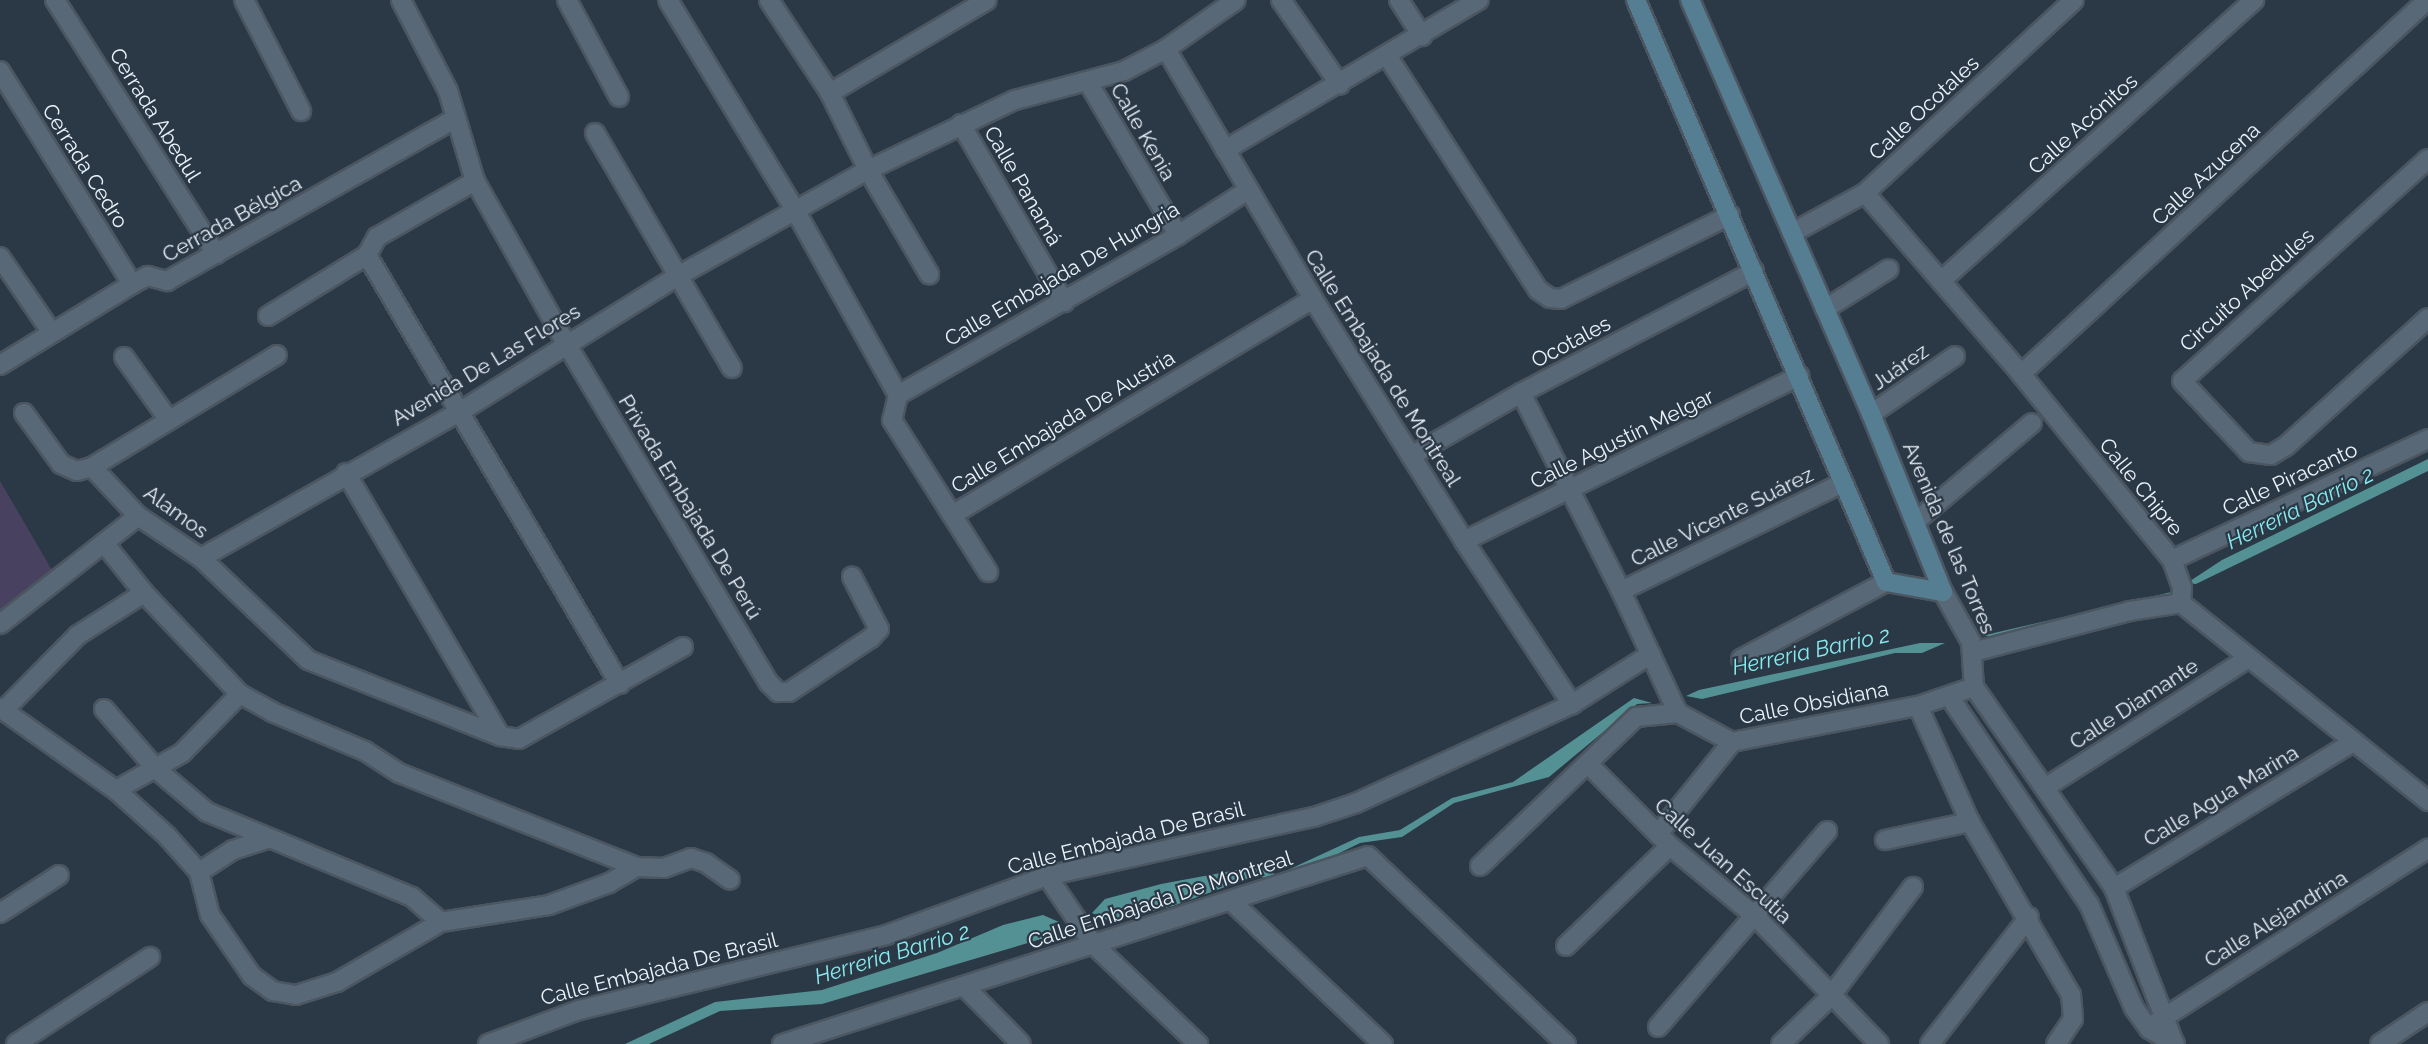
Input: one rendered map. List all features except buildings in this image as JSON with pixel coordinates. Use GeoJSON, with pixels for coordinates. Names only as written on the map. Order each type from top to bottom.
{"type":"FeatureCollection","features":[{"type":"Feature","properties":{"kind":"main road"},"geometry":{"type":"LineString","coordinates":[[1636,0],[1755,271],[1842,483],[1886,582],[1943,592]]}},
{"type":"Feature","properties":{"kind":"main road","name":"Avenida de las Torres"},"geometry":{"type":"LineString","coordinates":[[1690,0],[1871,414],[1943,592]]}},
{"type":"Feature","properties":{"kind":"street","name":"Cerrada Abedul"},"geometry":{"type":"LineString","coordinates":[[55,0],[216,254]]}},
{"type":"Feature","properties":{"kind":"street"},"geometry":{"type":"LineString","coordinates":[[244,0],[301,111]]}},
{"type":"Feature","properties":{"kind":"street","name":"Privada Embajada De Perú"},"geometry":{"type":"LineString","coordinates":[[401,0],[448,91],[475,181],[566,343],[769,683],[778,692],[789,692],[871,638],[879,629],[852,577]]}},
{"type":"Feature","properties":{"kind":"street"},"geometry":{"type":"LineString","coordinates":[[567,0],[619,97]]}},
{"type":"Feature","properties":{"kind":"street"},"geometry":{"type":"LineString","coordinates":[[668,0],[795,210],[898,395]]}},
{"type":"Feature","properties":{"kind":"street"},"geometry":{"type":"LineString","coordinates":[[769,0],[830,93],[868,170],[929,274]]}},
{"type":"Feature","properties":{"kind":"street"},"geometry":{"type":"LineString","coordinates":[[830,93],[987,0]]}},
{"type":"Feature","properties":{"kind":"street","name":"Avenida De Las Flores"},"geometry":{"type":"LineString","coordinates":[[201,558],[346,473],[460,411],[566,343],[678,276],[868,170],[1015,100],[1124,71],[1166,49],[1236,0]]}},
{"type":"Feature","properties":{"kind":"street"},"geometry":{"type":"LineString","coordinates":[[1281,0],[1341,84]]}},
{"type":"Feature","properties":{"kind":"street"},"geometry":{"type":"LineString","coordinates":[[1399,0],[1422,36]]}},
{"type":"Feature","properties":{"kind":"street"},"geometry":{"type":"LineString","coordinates":[[1225,150],[1388,57],[1479,0]]}},
{"type":"Feature","properties":{"kind":"street","name":"Calle Ocotales"},"geometry":{"type":"LineString","coordinates":[[1792,233],[1865,193],[2074,0]]}},
{"type":"Feature","properties":{"kind":"street","name":"Calle Acónitos"},"geometry":{"type":"LineString","coordinates":[[1941,281],[2254,0]]}},
{"type":"Feature","properties":{"kind":"street","name":"Calle Azucena"},"geometry":{"type":"LineString","coordinates":[[2021,374],[2421,7]]}},
{"type":"Feature","properties":{"kind":"street","name":"Calle Embajada de Montreal"},"geometry":{"type":"LineString","coordinates":[[1166,49],[1313,299],[1464,541],[1572,704]]}},
{"type":"Feature","properties":{"kind":"street"},"geometry":{"type":"LineString","coordinates":[[1388,57],[1538,290],[1550,298],[1561,299],[1730,215]]}},
{"type":"Feature","properties":{"kind":"street","name":"Cerrada Cedro"},"geometry":{"type":"LineString","coordinates":[[0,71],[132,284]]}},
{"type":"Feature","properties":{"kind":"street","name":"Calle Kenia"},"geometry":{"type":"LineString","coordinates":[[1088,82],[1178,235]]}},
{"type":"Feature","properties":{"kind":"street","name":"Cerrada Bélgica"},"geometry":{"type":"LineString","coordinates":[[0,365],[132,284],[148,276],[167,281],[455,118]]}},
{"type":"Feature","properties":{"kind":"street","name":"Calle Panamá"},"geometry":{"type":"LineString","coordinates":[[961,124],[1064,302]]}},
{"type":"Feature","properties":{"kind":"street"},"geometry":{"type":"LineString","coordinates":[[595,133],[732,368]]}},
{"type":"Feature","properties":{"kind":"street","name":"Circuito Abedules"},"geometry":{"type":"LineString","coordinates":[[2428,159],[2182,381],[2249,452],[2271,455],[2286,446],[2428,318]]}},
{"type":"Feature","properties":{"kind":"street"},"geometry":{"type":"LineString","coordinates":[[268,316],[367,255],[377,237],[475,181]]}},
{"type":"Feature","properties":{"kind":"street","name":"Calle Embajada De Hungria"},"geometry":{"type":"LineString","coordinates":[[898,395],[1064,302],[1178,235],[1248,190]]}},
{"type":"Feature","properties":{"kind":"street","name":"Calle Chipre"},"geometry":{"type":"LineString","coordinates":[[1865,193],[2021,374],[2172,560],[2182,588],[2181,603]]}},
{"type":"Feature","properties":{"kind":"street"},"geometry":{"type":"LineString","coordinates":[[367,255],[620,684]]}},
{"type":"Feature","properties":{"kind":"street"},"geometry":{"type":"LineString","coordinates":[[0,257],[52,333]]}},
{"type":"Feature","properties":{"kind":"street"},"geometry":{"type":"LineString","coordinates":[[1825,309],[1889,269]]}},
{"type":"Feature","properties":{"kind":"street","name":"Ocotales"},"geometry":{"type":"LineString","coordinates":[[1411,456],[1521,393],[1755,271]]}},
{"type":"Feature","properties":{"kind":"street","name":"Calle Embajada De Austria"},"geometry":{"type":"LineString","coordinates":[[898,395],[892,420],[952,515],[1313,299]]}},
{"type":"Feature","properties":{"kind":"street"},"geometry":{"type":"LineString","coordinates":[[24,413],[68,470],[92,467],[277,355]]}},
{"type":"Feature","properties":{"kind":"street","name":"Juárez"},"geometry":{"type":"LineString","coordinates":[[1871,414],[1955,356]]}},
{"type":"Feature","properties":{"kind":"street"},"geometry":{"type":"LineString","coordinates":[[124,357],[169,420]]}},
{"type":"Feature","properties":{"kind":"street","name":"Calle Agustín Melgar"},"geometry":{"type":"LineString","coordinates":[[1464,541],[1800,376]]}},
{"type":"Feature","properties":{"kind":"street"},"geometry":{"type":"LineString","coordinates":[[1480,866],[1636,717],[1672,702],[1621,591],[1521,393]]}},
{"type":"Feature","properties":{"kind":"street"},"geometry":{"type":"LineString","coordinates":[[1915,522],[2032,423]]}},
{"type":"Feature","properties":{"kind":"street","name":"Calle Piracanto"},"geometry":{"type":"LineString","coordinates":[[2172,560],[2428,439]]}},
{"type":"Feature","properties":{"kind":"street","name":"Alamos"},"geometry":{"type":"LineString","coordinates":[[92,467],[138,516],[201,558],[308,660],[500,736]]}},
{"type":"Feature","properties":{"kind":"street"},"geometry":{"type":"LineString","coordinates":[[346,473],[500,736],[519,739],[683,647]]}},
{"type":"Feature","properties":{"kind":"street","name":"Calle Vicente Suárez"},"geometry":{"type":"LineString","coordinates":[[1621,591],[1842,483]]}},
{"type":"Feature","properties":{"kind":"street"},"geometry":{"type":"LineString","coordinates":[[952,515],[988,572]]}},
{"type":"Feature","properties":{"kind":"street"},"geometry":{"type":"LineString","coordinates":[[0,624],[138,516]]}},
{"type":"Feature","properties":{"kind":"street"},"geometry":{"type":"LineString","coordinates":[[104,543],[144,593],[240,694],[272,712],[365,751],[399,773],[637,867],[664,868],[691,858],[706,863],[730,880]]}},
{"type":"Feature","properties":{"kind":"street"},"geometry":{"type":"LineString","coordinates":[[1741,659],[1886,582]]}},
{"type":"Feature","properties":{"kind":"street","name":"Avenida de las Torres"},"geometry":{"type":"LineString","coordinates":[[1943,592],[1964,626],[1973,652],[1974,687]]}},
{"type":"Feature","properties":{"kind":"street"},"geometry":{"type":"LineString","coordinates":[[144,593],[78,635],[2,709],[116,790],[199,872],[210,915],[252,976],[273,991],[296,995],[337,982],[441,922],[549,905],[609,883],[637,867]]}},
{"type":"Feature","properties":{"kind":"street"},"geometry":{"type":"LineString","coordinates":[[1973,652],[2130,610],[2181,603],[2247,659],[2428,801]]}},
{"type":"Feature","properties":{"kind":"street","name":"Calle Embajada De Brasil"},"geometry":{"type":"LineString","coordinates":[[488,1044],[579,1010],[886,935],[1047,876],[1335,810],[1487,746],[1572,704],[1651,654]]}},
{"type":"Feature","properties":{"kind":"street","name":"Calle Diamante"},"geometry":{"type":"LineString","coordinates":[[2046,787],[2247,659]]}},
{"type":"Feature","properties":{"kind":"street"},"geometry":{"type":"LineString","coordinates":[[1974,687],[2046,787],[2114,888],[2174,1044]]}},
{"type":"Feature","properties":{"kind":"street","name":"Calle Obsidiana"},"geometry":{"type":"LineString","coordinates":[[1672,702],[1732,742],[1918,706],[1974,687]]}},
{"type":"Feature","properties":{"kind":"street"},"geometry":{"type":"LineString","coordinates":[[116,790],[157,770],[182,753],[240,694]]}},
{"type":"Feature","properties":{"kind":"street"},"geometry":{"type":"LineString","coordinates":[[1949,696],[2089,904],[2134,1008],[2149,1029],[2174,1044]]}},
{"type":"Feature","properties":{"kind":"street"},"geometry":{"type":"LineString","coordinates":[[1918,706],[1970,822],[2029,917],[2071,995],[2073,1019],[2056,1044]]}},
{"type":"Feature","properties":{"kind":"street"},"geometry":{"type":"LineString","coordinates":[[104,709],[157,770],[207,812],[267,839],[412,897],[441,922]]}},
{"type":"Feature","properties":{"kind":"street"},"geometry":{"type":"LineString","coordinates":[[1566,946],[1664,840],[1732,742]]}},
{"type":"Feature","properties":{"kind":"street","name":"Calle Agua Marina"},"geometry":{"type":"LineString","coordinates":[[2114,888],[2353,742]]}},
{"type":"Feature","properties":{"kind":"street","name":"Calle Juan Escutia"},"geometry":{"type":"LineString","coordinates":[[1588,764],[1664,840],[1756,917],[1830,997],[1879,1044]]}},
{"type":"Feature","properties":{"kind":"street"},"geometry":{"type":"LineString","coordinates":[[1884,840],[1970,822]]}},
{"type":"Feature","properties":{"kind":"street"},"geometry":{"type":"LineString","coordinates":[[1658,1027],[1756,917],[1827,831]]}},
{"type":"Feature","properties":{"kind":"street"},"geometry":{"type":"LineString","coordinates":[[199,872],[233,850],[267,839]]}},
{"type":"Feature","properties":{"kind":"street","name":"Calle Alejandrina"},"geometry":{"type":"LineString","coordinates":[[2149,1029],[2164,1016],[2428,849]]}},
{"type":"Feature","properties":{"kind":"street","name":"Calle Embajada De Montreal"},"geometry":{"type":"LineString","coordinates":[[782,1044],[966,988],[1368,856],[1566,1044]]}},
{"type":"Feature","properties":{"kind":"street"},"geometry":{"type":"LineString","coordinates":[[0,913],[59,874]]}},
{"type":"Feature","properties":{"kind":"street"},"geometry":{"type":"LineString","coordinates":[[1047,876],[1094,945],[1198,1044]]}},
{"type":"Feature","properties":{"kind":"street"},"geometry":{"type":"LineString","coordinates":[[1781,1044],[1830,997],[1913,887]]}},
{"type":"Feature","properties":{"kind":"street"},"geometry":{"type":"LineString","coordinates":[[1231,901],[1383,1044]]}},
{"type":"Feature","properties":{"kind":"street"},"geometry":{"type":"LineString","coordinates":[[1930,1044],[2029,917]]}},
{"type":"Feature","properties":{"kind":"street"},"geometry":{"type":"LineString","coordinates":[[16,1044],[150,957]]}},
{"type":"Feature","properties":{"kind":"street"},"geometry":{"type":"LineString","coordinates":[[966,988],[1021,1044]]}},
{"type":"Feature","properties":{"kind":"street"},"geometry":{"type":"LineString","coordinates":[[2380,1044],[2428,1012]]}},
{"type":"Feature","properties":{"kind":"shaded area"},"geometry":{"type":"Polygon","coordinates":[[[2428,459],[2428,471],[2196,584],[2187,583],[2222,560],[2428,459]]]}},
{"type":"Feature","properties":{"kind":"shaded area"},"geometry":{"type":"Polygon","coordinates":[[[0,481],[56,577],[0,621],[0,481]]]}},
{"type":"Feature","properties":{"kind":"shaded area"},"geometry":{"type":"Polygon","coordinates":[[[2176,591],[2172,596],[2003,636],[1981,636],[2176,591]]]}},
{"type":"Feature","properties":{"kind":"shaded area"},"geometry":{"type":"Polygon","coordinates":[[[1920,643],[1945,643],[1922,653],[1895,653],[1702,699],[1686,696],[1699,690],[1920,643]]]}},
{"type":"Feature","properties":{"kind":"shaded area"},"geometry":{"type":"Polygon","coordinates":[[[1634,698],[1652,703],[1637,704],[1549,777],[1454,803],[1402,837],[1360,843],[1276,884],[1258,875],[1173,906],[1112,922],[1092,913],[1105,899],[1161,884],[1258,866],[1277,875],[1359,837],[1400,830],[1452,798],[1513,782],[1634,698]]]}},
{"type":"Feature","properties":{"kind":"shaded area"},"geometry":{"type":"Polygon","coordinates":[[[1043,915],[1059,922],[1048,937],[822,1004],[720,1011],[649,1044],[625,1044],[715,1002],[822,990],[937,953],[1003,925],[1043,915]]]}},
{"type":"Feature","properties":{"kind":"water label","name":"Herreria Barrio 2"},"geometry":{"type":"Point","coordinates":[2300,508]}},
{"type":"Feature","properties":{"kind":"water label","name":"Herreria Barrio 2"},"geometry":{"type":"Point","coordinates":[1811,651]}},
{"type":"Feature","properties":{"kind":"water label","name":"Herreria Barrio 2"},"geometry":{"type":"Point","coordinates":[892,954]}}]}
